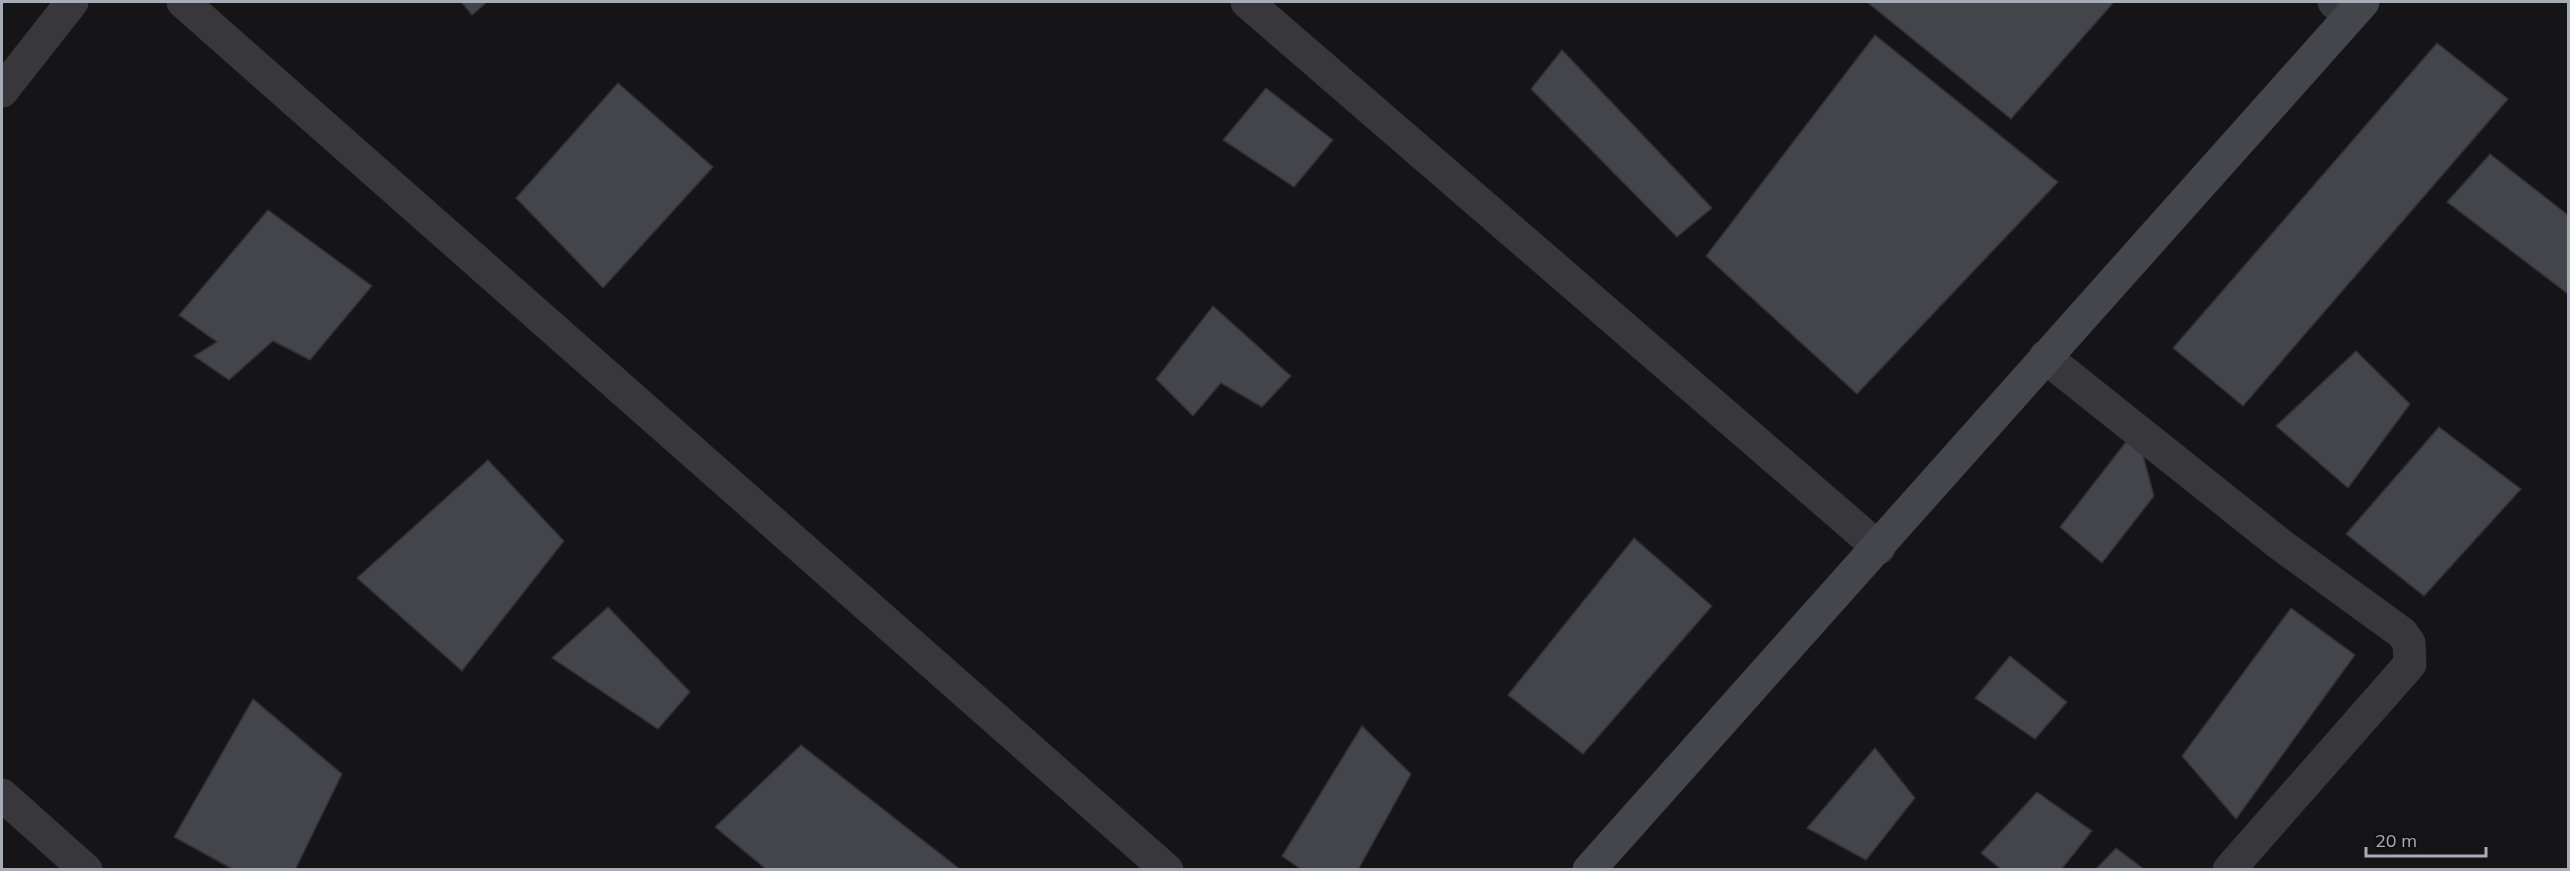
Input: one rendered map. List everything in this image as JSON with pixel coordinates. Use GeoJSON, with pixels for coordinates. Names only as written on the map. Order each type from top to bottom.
{"type":"FeatureCollection","features":[{"type":"Feature","properties":{"kind":"street"},"geometry":{"type":"LineString","coordinates":[[2,91],[72,2]]}},
{"type":"Feature","properties":{"kind":"street"},"geometry":{"type":"LineString","coordinates":[[183,2],[1167,870]]}},
{"type":"Feature","properties":{"kind":"street"},"geometry":{"type":"LineString","coordinates":[[1247,2],[1879,548]]}},
{"type":"Feature","properties":{"kind":"street"},"geometry":{"type":"LineString","coordinates":[[1589,870],[1879,548],[2349,6]]}},
{"type":"Feature","properties":{"kind":"street"},"geometry":{"type":"LineString","coordinates":[[2045,357],[2281,545],[2402,633],[2409,643],[2410,664],[2229,870]]}},
{"type":"Feature","properties":{"kind":"street"},"geometry":{"type":"LineString","coordinates":[[2,795],[86,870]]}},
{"type":"Feature","properties":{"kind":"building"},"geometry":{"type":"Polygon","coordinates":[[[461,2],[487,2],[472,15],[461,2]]]}},
{"type":"Feature","properties":{"kind":"building"},"geometry":{"type":"Polygon","coordinates":[[[1867,2],[2114,2],[2011,119],[1867,2]]]}},
{"type":"Feature","properties":{"kind":"building"},"geometry":{"type":"Polygon","coordinates":[[[1875,35],[2058,182],[1857,394],[1706,256],[1875,35]]]}},
{"type":"Feature","properties":{"kind":"building"},"geometry":{"type":"Polygon","coordinates":[[[2437,43],[2508,99],[2243,406],[2173,348],[2437,43]]]}},
{"type":"Feature","properties":{"kind":"building"},"geometry":{"type":"Polygon","coordinates":[[[1562,50],[1712,208],[1677,237],[1531,89],[1562,50]]]}},
{"type":"Feature","properties":{"kind":"building"},"geometry":{"type":"Polygon","coordinates":[[[618,83],[713,167],[603,288],[516,198],[618,83]]]}},
{"type":"Feature","properties":{"kind":"building"},"geometry":{"type":"Polygon","coordinates":[[[1266,88],[1333,140],[1294,187],[1223,140],[1266,88]]]}},
{"type":"Feature","properties":{"kind":"building"},"geometry":{"type":"Polygon","coordinates":[[[2490,154],[2568,215],[2568,294],[2447,202],[2490,154]]]}},
{"type":"Feature","properties":{"kind":"building"},"geometry":{"type":"Polygon","coordinates":[[[268,210],[372,286],[310,360],[273,341],[229,380],[194,356],[217,342],[179,315],[268,210]]]}},
{"type":"Feature","properties":{"kind":"building"},"geometry":{"type":"Polygon","coordinates":[[[1213,306],[1291,376],[1262,407],[1221,383],[1193,416],[1156,379],[1213,306]]]}},
{"type":"Feature","properties":{"kind":"building"},"geometry":{"type":"Polygon","coordinates":[[[2356,351],[2410,404],[2348,488],[2276,426],[2356,351]]]}},
{"type":"Feature","properties":{"kind":"building"},"geometry":{"type":"Polygon","coordinates":[[[2439,427],[2521,489],[2424,596],[2346,534],[2439,427]]]}},
{"type":"Feature","properties":{"kind":"building"},"geometry":{"type":"Polygon","coordinates":[[[2136,429],[2154,496],[2102,563],[2060,527],[2136,429]]]}},
{"type":"Feature","properties":{"kind":"building"},"geometry":{"type":"Polygon","coordinates":[[[488,460],[564,541],[462,671],[357,578],[488,460]]]}},
{"type":"Feature","properties":{"kind":"building"},"geometry":{"type":"Polygon","coordinates":[[[1634,538],[1712,606],[1583,754],[1508,695],[1634,538]]]}},
{"type":"Feature","properties":{"kind":"building"},"geometry":{"type":"Polygon","coordinates":[[[608,607],[690,692],[658,729],[552,658],[608,607]]]}},
{"type":"Feature","properties":{"kind":"building"},"geometry":{"type":"Polygon","coordinates":[[[2291,608],[2355,655],[2236,819],[2182,756],[2291,608]]]}},
{"type":"Feature","properties":{"kind":"building"},"geometry":{"type":"Polygon","coordinates":[[[2010,656],[2067,702],[2035,739],[1975,698],[2010,656]]]}},
{"type":"Feature","properties":{"kind":"building"},"geometry":{"type":"Polygon","coordinates":[[[253,699],[342,774],[295,870],[234,870],[174,837],[253,699]]]}},
{"type":"Feature","properties":{"kind":"building"},"geometry":{"type":"Polygon","coordinates":[[[1362,726],[1411,774],[1358,870],[1302,870],[1282,856],[1362,726]]]}},
{"type":"Feature","properties":{"kind":"building"},"geometry":{"type":"Polygon","coordinates":[[[801,745],[961,870],[767,870],[715,827],[801,745]]]}},
{"type":"Feature","properties":{"kind":"building"},"geometry":{"type":"Polygon","coordinates":[[[1875,748],[1915,798],[1866,860],[1807,828],[1875,748]]]}},
{"type":"Feature","properties":{"kind":"building"},"geometry":{"type":"Polygon","coordinates":[[[2037,792],[2092,831],[2061,870],[2002,870],[1981,853],[2037,792]]]}},
{"type":"Feature","properties":{"kind":"building"},"geometry":{"type":"Polygon","coordinates":[[[2116,848],[2145,870],[2095,870],[2116,848]]]}}]}
